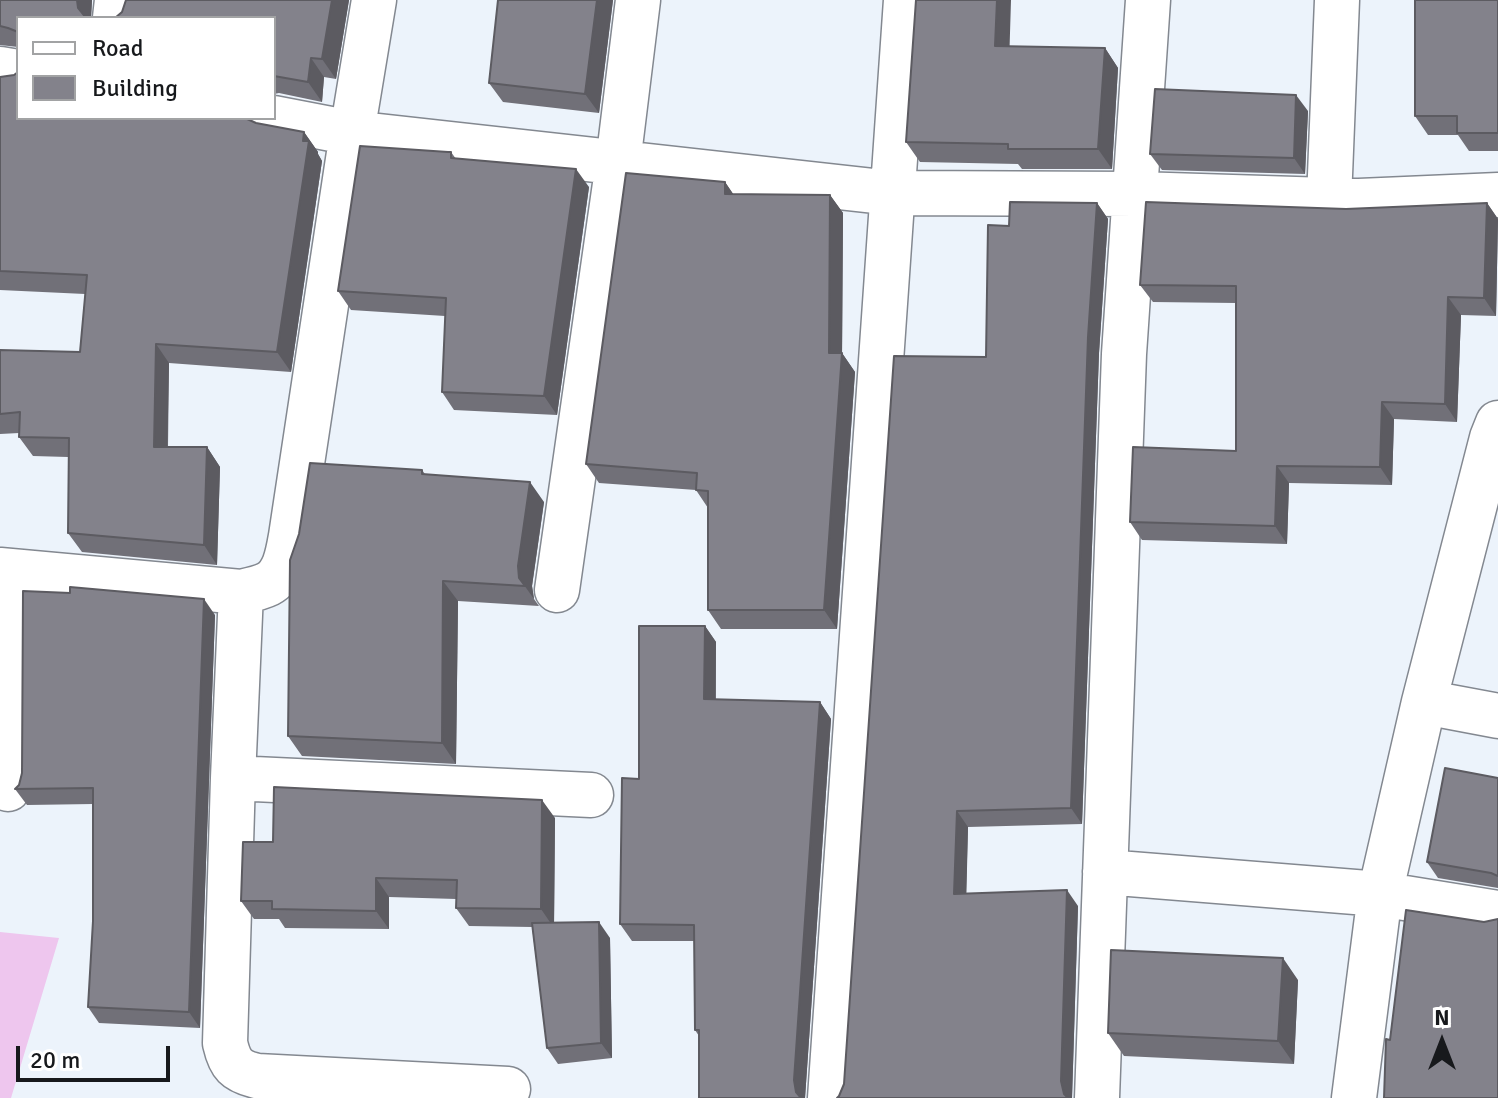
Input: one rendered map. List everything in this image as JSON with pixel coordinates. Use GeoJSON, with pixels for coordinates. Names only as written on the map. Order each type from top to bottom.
{"type":"FeatureCollection","features":[{"type":"Feature","properties":{"kind":"street"},"geometry":{"type":"LineString","coordinates":[[8,789],[5,570],[241,592],[270,584],[282,571],[287,558],[374,0]]}},
{"type":"Feature","properties":{"kind":"street"},"geometry":{"type":"LineString","coordinates":[[557,590],[638,0]]}},
{"type":"Feature","properties":{"kind":"street"},"geometry":{"type":"LineString","coordinates":[[830,1098],[906,0]]}},
{"type":"Feature","properties":{"kind":"street"},"geometry":{"type":"LineString","coordinates":[[1097,1098],[1124,354],[1148,0]]}},
{"type":"Feature","properties":{"kind":"street"},"geometry":{"type":"LineString","coordinates":[[1329,200],[1337,0]]}},
{"type":"Feature","properties":{"kind":"street"},"geometry":{"type":"LineString","coordinates":[[276,118],[352,133],[892,193],[1137,194],[1359,201],[1498,195]]}},
{"type":"Feature","properties":{"kind":"street"},"geometry":{"type":"LineString","coordinates":[[1354,1098],[1380,894],[1424,702],[1480,555],[1492,438],[1498,423]]}},
{"type":"Feature","properties":{"kind":"street"},"geometry":{"type":"LineString","coordinates":[[241,592],[225,1043],[228,1057],[240,1072],[257,1076],[508,1089]]}},
{"type":"Feature","properties":{"kind":"street"},"geometry":{"type":"LineString","coordinates":[[1424,702],[1498,716]]}},
{"type":"Feature","properties":{"kind":"street"},"geometry":{"type":"LineString","coordinates":[[233,778],[591,795]]}},
{"type":"Feature","properties":{"kind":"street"},"geometry":{"type":"LineString","coordinates":[[1105,872],[1380,894],[1498,913]]}},
{"type":"Feature","properties":{"kind":"shaded area"},"geometry":{"type":"Polygon","coordinates":[[[0,932],[59,938],[11,1098],[0,1098],[0,932]]]}},
{"type":"Feature","properties":{"kind":"building"},"geometry":{"type":"Polygon","coordinates":[[[0,0],[77,0],[78,8],[84,16],[16,16],[16,31],[0,26],[0,0]]]}},
{"type":"Feature","properties":{"kind":"building"},"geometry":{"type":"Polygon","coordinates":[[[126,0],[332,0],[322,59],[311,58],[308,82],[276,76],[276,16],[117,16],[126,0]]]}},
{"type":"Feature","properties":{"kind":"building"},"geometry":{"type":"Polygon","coordinates":[[[498,0],[597,0],[585,94],[489,83],[498,0]]]}},
{"type":"Feature","properties":{"kind":"building"},"geometry":{"type":"Polygon","coordinates":[[[916,0],[997,0],[995,46],[1105,48],[1098,149],[1008,149],[1008,144],[906,142],[916,0]]]}},
{"type":"Feature","properties":{"kind":"building"},"geometry":{"type":"Polygon","coordinates":[[[1415,0],[1498,0],[1498,133],[1457,133],[1457,116],[1415,116],[1415,0]]]}},
{"type":"Feature","properties":{"kind":"building"},"geometry":{"type":"Polygon","coordinates":[[[16,74],[16,120],[249,120],[304,132],[303,141],[309,141],[277,352],[156,344],[154,447],[207,447],[204,545],[68,533],[69,438],[19,437],[20,412],[0,414],[0,350],[80,352],[87,275],[0,271],[0,77],[16,74]]]}},
{"type":"Feature","properties":{"kind":"building"},"geometry":{"type":"Polygon","coordinates":[[[1155,89],[1296,95],[1294,158],[1150,154],[1155,89]]]}},
{"type":"Feature","properties":{"kind":"building"},"geometry":{"type":"Polygon","coordinates":[[[360,146],[451,152],[451,158],[576,169],[544,396],[442,392],[446,298],[338,291],[360,146]]]}},
{"type":"Feature","properties":{"kind":"building"},"geometry":{"type":"Polygon","coordinates":[[[626,173],[725,182],[725,194],[830,195],[829,353],[842,353],[824,610],[708,610],[708,491],[696,490],[697,473],[586,464],[626,173]]]}},
{"type":"Feature","properties":{"kind":"building"},"geometry":{"type":"Polygon","coordinates":[[[1010,202],[1097,203],[1088,337],[1071,808],[957,811],[954,894],[1067,890],[1061,1081],[1068,1098],[837,1098],[844,1084],[894,356],[986,357],[988,225],[1009,226],[1010,202]]]}},
{"type":"Feature","properties":{"kind":"building"},"geometry":{"type":"Polygon","coordinates":[[[1146,202],[1346,209],[1487,203],[1484,298],[1448,297],[1445,404],[1382,402],[1380,467],[1277,466],[1275,526],[1130,522],[1133,447],[1236,451],[1236,286],[1140,285],[1146,202]]]}},
{"type":"Feature","properties":{"kind":"building"},"geometry":{"type":"Polygon","coordinates":[[[310,463],[422,470],[422,474],[530,482],[518,566],[519,578],[525,586],[443,581],[442,743],[288,736],[290,560],[299,534],[310,463]]]}},
{"type":"Feature","properties":{"kind":"building"},"geometry":{"type":"Polygon","coordinates":[[[70,587],[204,599],[189,1012],[88,1007],[93,921],[93,788],[15,789],[22,773],[23,591],[70,593],[70,587]]]}},
{"type":"Feature","properties":{"kind":"building"},"geometry":{"type":"Polygon","coordinates":[[[639,626],[705,626],[704,699],[820,702],[794,1080],[796,1092],[801,1098],[699,1098],[694,925],[620,924],[622,778],[639,779],[639,626]]]}},
{"type":"Feature","properties":{"kind":"building"},"geometry":{"type":"Polygon","coordinates":[[[1445,768],[1498,778],[1498,876],[1427,862],[1445,768]]]}},
{"type":"Feature","properties":{"kind":"building"},"geometry":{"type":"Polygon","coordinates":[[[274,787],[542,800],[541,909],[456,908],[457,880],[376,878],[376,911],[272,909],[272,901],[241,901],[243,842],[273,842],[274,787]]]}},
{"type":"Feature","properties":{"kind":"building"},"geometry":{"type":"Polygon","coordinates":[[[1406,910],[1484,922],[1498,919],[1498,1098],[1384,1098],[1386,1039],[1390,1040],[1406,910]]]}},
{"type":"Feature","properties":{"kind":"building"},"geometry":{"type":"Polygon","coordinates":[[[599,922],[601,1043],[547,1048],[532,923],[599,922]]]}},
{"type":"Feature","properties":{"kind":"building"},"geometry":{"type":"Polygon","coordinates":[[[1111,950],[1283,958],[1278,1041],[1108,1033],[1111,950]]]}}]}
